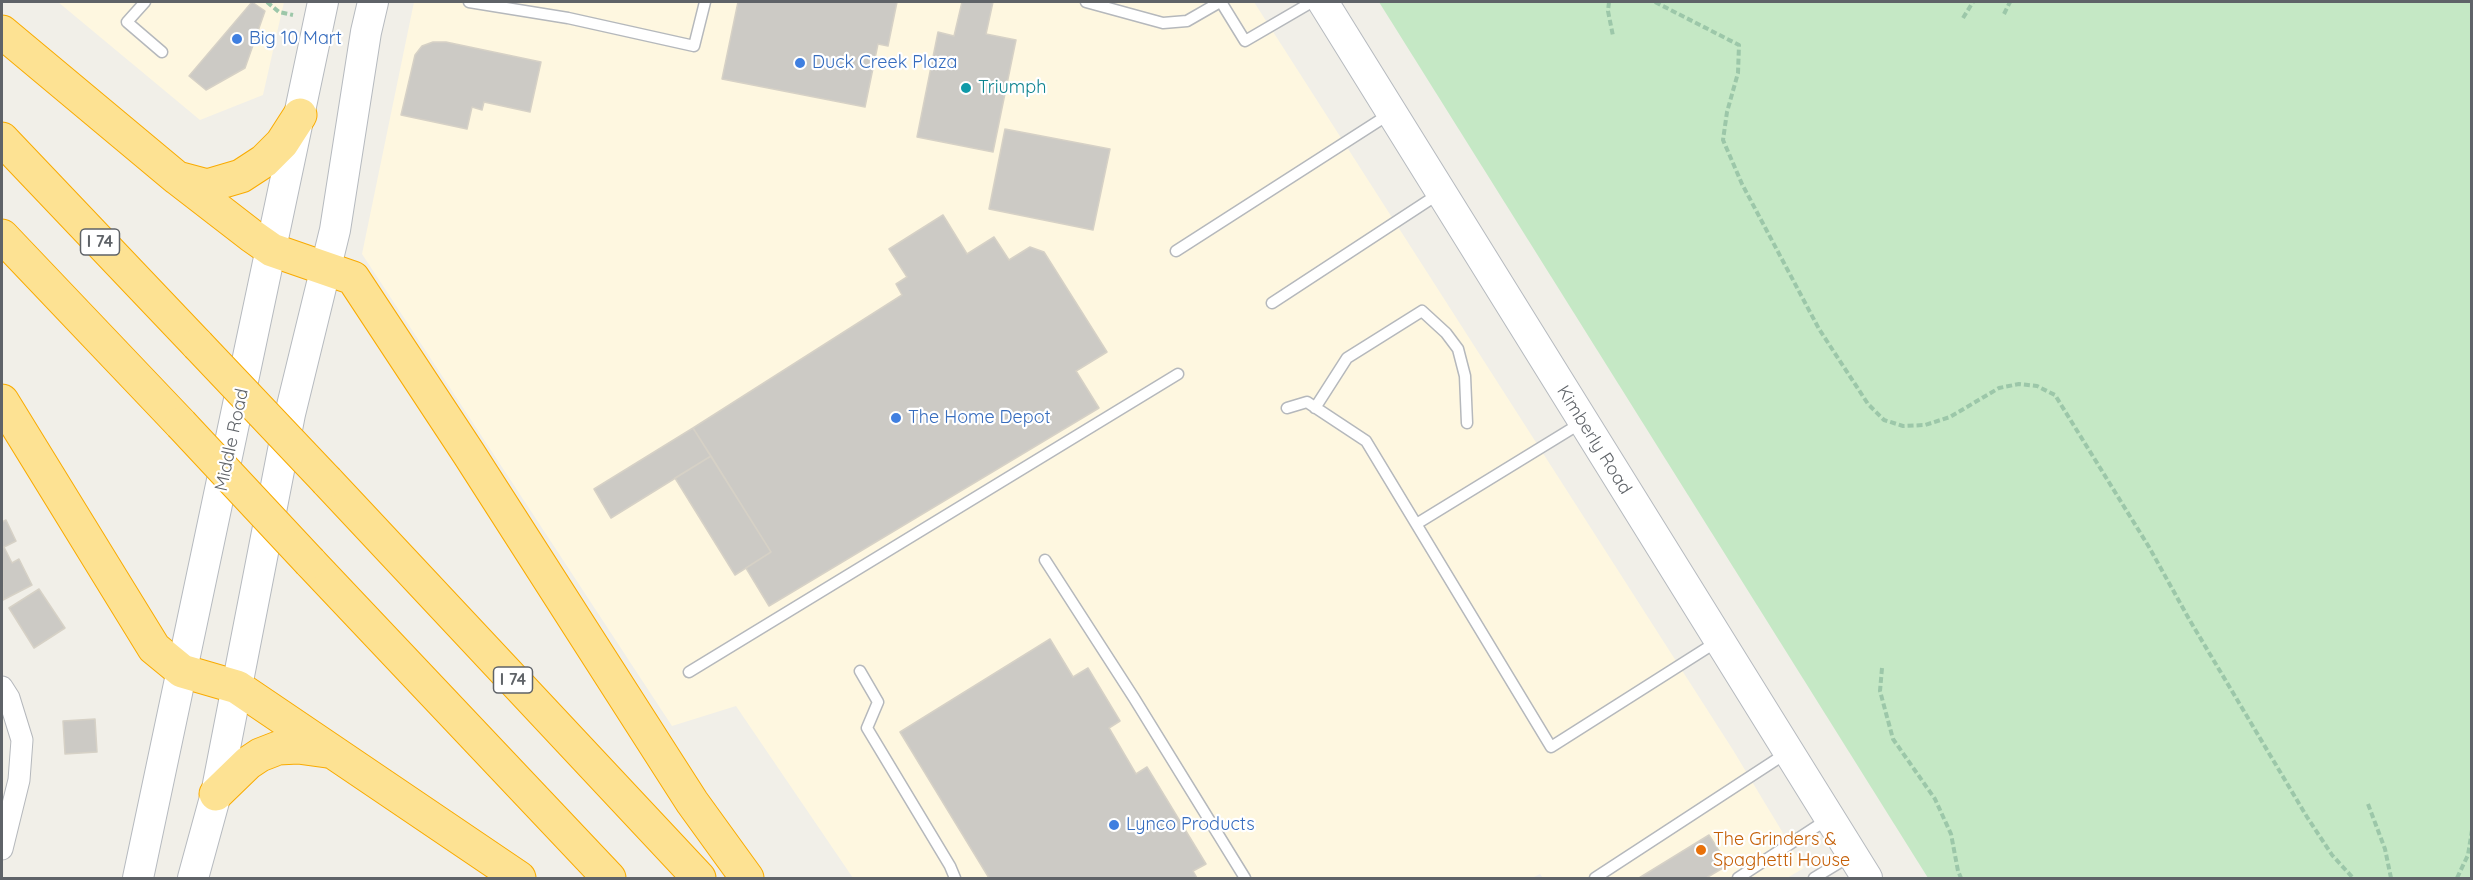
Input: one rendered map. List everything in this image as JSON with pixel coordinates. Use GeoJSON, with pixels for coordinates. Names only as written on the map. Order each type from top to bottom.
{"type":"FeatureCollection","features":[{"type":"Feature","properties":{"kind":"highway"},"geometry":{"type":"LineString","coordinates":[[2,32],[177,178],[272,250],[353,278],[692,802],[747,879]]}},
{"type":"Feature","properties":{"kind":"highway"},"geometry":{"type":"LineString","coordinates":[[177,178],[207,186],[241,176],[264,161],[282,142],[300,115]]}},
{"type":"Feature","properties":{"kind":"highway","name":"I 74"},"geometry":{"type":"LineString","coordinates":[[2,140],[327,481],[699,879]]}},
{"type":"Feature","properties":{"kind":"highway"},"geometry":{"type":"LineString","coordinates":[[2,236],[609,879]]}},
{"type":"Feature","properties":{"kind":"highway"},"geometry":{"type":"LineString","coordinates":[[2,401],[154,648],[183,671],[237,687],[519,879]]}},
{"type":"Feature","properties":{"kind":"highway"},"geometry":{"type":"LineString","coordinates":[[216,794],[248,763],[278,748],[298,747],[329,751]]}},
{"type":"Feature","properties":{"kind":"main road","name":"Middle Road"},"geometry":{"type":"LineString","coordinates":[[138,879],[323,2]]}},
{"type":"Feature","properties":{"kind":"main road"},"geometry":{"type":"LineString","coordinates":[[193,879],[216,794],[290,414],[335,230],[366,32],[373,2]]}},
{"type":"Feature","properties":{"kind":"main road","name":"Kimberly Road"},"geometry":{"type":"LineString","coordinates":[[1323,2],[1859,867]]}},
{"type":"Feature","properties":{"kind":"street"},"geometry":{"type":"LineString","coordinates":[[2,687],[9,698],[22,740],[19,780],[2,849]]}},
{"type":"Feature","properties":{"kind":"lane"},"geometry":{"type":"LineString","coordinates":[[145,2],[127,22],[162,52]]}},
{"type":"Feature","properties":{"kind":"lane"},"geometry":{"type":"LineString","coordinates":[[469,2],[568,18],[694,46],[705,2]]}},
{"type":"Feature","properties":{"kind":"lane"},"geometry":{"type":"LineString","coordinates":[[1086,2],[1163,23],[1187,21],[1221,2],[1245,40],[1312,2]]}},
{"type":"Feature","properties":{"kind":"lane"},"geometry":{"type":"LineString","coordinates":[[1176,251],[1391,113]]}},
{"type":"Feature","properties":{"kind":"lane"},"geometry":{"type":"LineString","coordinates":[[1272,303],[1440,193]]}},
{"type":"Feature","properties":{"kind":"lane"},"geometry":{"type":"LineString","coordinates":[[1315,408],[1347,358],[1422,310],[1446,333],[1458,349],[1465,376],[1467,423]]}},
{"type":"Feature","properties":{"kind":"lane"},"geometry":{"type":"LineString","coordinates":[[689,672],[1178,374]]}},
{"type":"Feature","properties":{"kind":"lane"},"geometry":{"type":"LineString","coordinates":[[1287,408],[1306,402],[1366,441],[1418,523],[1551,747],[1718,641]]}},
{"type":"Feature","properties":{"kind":"lane"},"geometry":{"type":"LineString","coordinates":[[1418,523],[1583,422]]}},
{"type":"Feature","properties":{"kind":"lane"},"geometry":{"type":"LineString","coordinates":[[1045,560],[1134,698],[1245,879]]}},
{"type":"Feature","properties":{"kind":"lane"},"geometry":{"type":"LineString","coordinates":[[860,671],[878,702],[867,728],[951,866],[955,879]]}},
{"type":"Feature","properties":{"kind":"lane"},"geometry":{"type":"LineString","coordinates":[[1595,879],[1788,752]]}},
{"type":"Feature","properties":{"kind":"lane"},"geometry":{"type":"LineString","coordinates":[[1738,879],[1829,819]]}},
{"type":"Feature","properties":{"kind":"lane"},"geometry":{"type":"LineString","coordinates":[[1814,879],[1859,867]]}},
{"type":"Feature","properties":{"kind":"path"},"geometry":{"type":"LineString","coordinates":[[267,2],[279,12],[293,15]]}},
{"type":"Feature","properties":{"kind":"path"},"geometry":{"type":"LineString","coordinates":[[1609,2],[1608,11],[1613,36]]}},
{"type":"Feature","properties":{"kind":"path"},"geometry":{"type":"LineString","coordinates":[[1654,2],[1739,45],[1738,73],[1727,112],[1723,140],[1742,184],[1819,329],[1868,404],[1884,420],[1903,426],[1926,425],[1950,417],[1999,388],[2019,384],[2037,386],[2055,395],[2149,547],[2189,619],[2307,817],[2332,855],[2353,879]]}},
{"type":"Feature","properties":{"kind":"path"},"geometry":{"type":"LineString","coordinates":[[1963,18],[1973,2]]}},
{"type":"Feature","properties":{"kind":"path"},"geometry":{"type":"LineString","coordinates":[[2004,14],[2010,2]]}},
{"type":"Feature","properties":{"kind":"path"},"geometry":{"type":"LineString","coordinates":[[1882,668],[1880,691],[1893,739],[1935,799],[1952,834],[1961,879]]}},
{"type":"Feature","properties":{"kind":"path"},"geometry":{"type":"LineString","coordinates":[[2368,804],[2385,849],[2391,879]]}},
{"type":"Feature","properties":{"kind":"path"},"geometry":{"type":"LineString","coordinates":[[2457,879],[2468,855],[2472,830]]}},
{"type":"Feature","properties":{"kind":"shaded area"},"geometry":{"type":"Polygon","coordinates":[[[58,2],[284,2],[263,95],[200,120],[58,2]]]}},
{"type":"Feature","properties":{"kind":"shaded area"},"geometry":{"type":"Polygon","coordinates":[[[414,2],[1254,2],[1733,750],[1804,868],[1787,878],[1543,878],[1540,874],[1532,878],[853,878],[736,706],[672,726],[362,254],[414,2]]]}},
{"type":"Feature","properties":{"kind":"green space"},"geometry":{"type":"Polygon","coordinates":[[[1379,2],[2471,2],[2471,878],[1928,878],[1379,2]]]}},
{"type":"Feature","properties":{"kind":"building","name":"Big 10 Mart"},"geometry":{"type":"Polygon","coordinates":[[[252,2],[265,11],[245,68],[206,90],[189,76],[252,2]]]}},
{"type":"Feature","properties":{"kind":"building","name":"Duck Creek Plaza"},"geometry":{"type":"Polygon","coordinates":[[[738,2],[897,2],[888,46],[878,44],[865,107],[722,79],[738,2]]]}},
{"type":"Feature","properties":{"kind":"building","name":"Triumph"},"geometry":{"type":"Polygon","coordinates":[[[962,2],[993,2],[986,34],[1016,40],[993,152],[917,137],[938,32],[954,36],[962,2]]]}},
{"type":"Feature","properties":{"kind":"building"},"geometry":{"type":"Polygon","coordinates":[[[433,42],[446,42],[541,62],[530,112],[484,102],[482,110],[472,107],[467,129],[401,115],[415,55],[422,46],[433,42]]]}},
{"type":"Feature","properties":{"kind":"building"},"geometry":{"type":"Polygon","coordinates":[[[1005,129],[1110,149],[1093,230],[989,209],[1005,129]]]}},
{"type":"Feature","properties":{"kind":"building","name":"The Home Depot"},"geometry":{"type":"Polygon","coordinates":[[[943,215],[967,254],[994,237],[1009,260],[1030,247],[1044,252],[1107,352],[1076,371],[1099,408],[769,606],[746,568],[771,552],[693,428],[902,295],[896,284],[907,277],[889,249],[943,215]]]}},
{"type":"Feature","properties":{"kind":"building"},"geometry":{"type":"Polygon","coordinates":[[[693,428],[711,456],[611,518],[594,489],[693,428]]]}},
{"type":"Feature","properties":{"kind":"building"},"geometry":{"type":"Polygon","coordinates":[[[711,456],[771,552],[735,575],[675,478],[711,456]]]}},
{"type":"Feature","properties":{"kind":"building"},"geometry":{"type":"Polygon","coordinates":[[[6,520],[16,541],[4,547],[12,563],[19,559],[32,585],[3,600],[2,522],[6,520]]]}},
{"type":"Feature","properties":{"kind":"building"},"geometry":{"type":"Polygon","coordinates":[[[39,589],[65,628],[34,648],[9,608],[39,589]]]}},
{"type":"Feature","properties":{"kind":"building"},"geometry":{"type":"Polygon","coordinates":[[[1050,639],[1073,677],[1088,668],[1120,721],[1109,728],[1136,774],[1147,767],[1206,864],[1193,871],[1197,878],[989,878],[900,732],[1050,639]]]}},
{"type":"Feature","properties":{"kind":"building"},"geometry":{"type":"Polygon","coordinates":[[[95,719],[97,752],[65,754],[63,721],[95,719]]]}},
{"type":"Feature","properties":{"kind":"building","name":"The Grinders & Spaghetti House"},"geometry":{"type":"Polygon","coordinates":[[[1709,835],[1728,865],[1706,878],[1639,878],[1709,835]]]}},
{"type":"Feature","properties":{"kind":"place","name":"Big 10 Mart"},"geometry":{"type":"Point","coordinates":[237,39]}},
{"type":"Feature","properties":{"kind":"place","name":"Duck Creek Plaza"},"geometry":{"type":"Point","coordinates":[800,63]}},
{"type":"Feature","properties":{"kind":"place","name":"Triumph"},"geometry":{"type":"Point","coordinates":[966,88]}},
{"type":"Feature","properties":{"kind":"place","name":"The Home Depot"},"geometry":{"type":"Point","coordinates":[896,418]}},
{"type":"Feature","properties":{"kind":"place","name":"Lynco Products"},"geometry":{"type":"Point","coordinates":[1114,825]}},
{"type":"Feature","properties":{"kind":"place","name":"The Grinders & Spaghetti House"},"geometry":{"type":"Point","coordinates":[1701,850]}}]}
